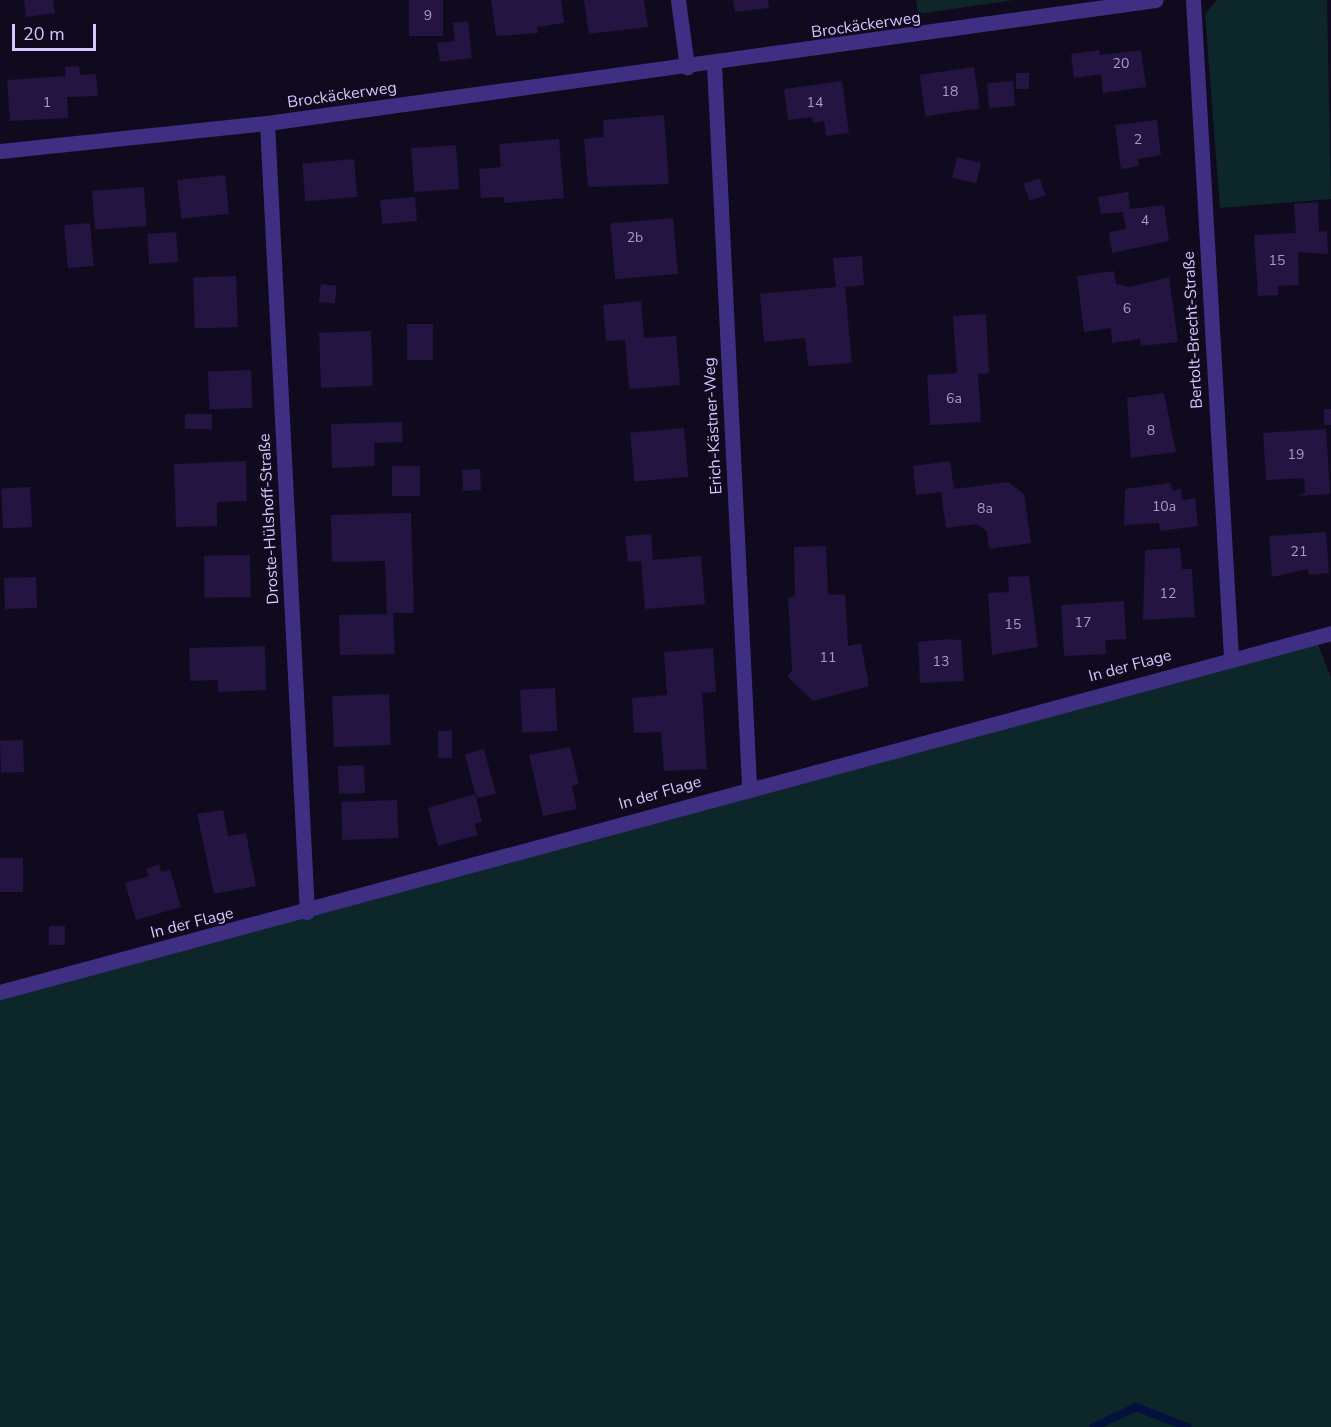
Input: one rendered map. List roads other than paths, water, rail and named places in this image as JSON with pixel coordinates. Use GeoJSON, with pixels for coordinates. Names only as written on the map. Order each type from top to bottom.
{"type":"FeatureCollection","features":[{"type":"Feature","properties":{"kind":"street"},"geometry":{"type":"LineString","coordinates":[[678,0],[687,67]]}},
{"type":"Feature","properties":{"kind":"street","name":"Brockäckerweg"},"geometry":{"type":"LineString","coordinates":[[0,151],[267,123],[714,64],[1156,0]]}},
{"type":"Feature","properties":{"kind":"street","name":"Bertolt-Brecht-Straße"},"geometry":{"type":"LineString","coordinates":[[1194,0],[1231,658]]}},
{"type":"Feature","properties":{"kind":"street","name":"Erich-Kästner-Weg"},"geometry":{"type":"LineString","coordinates":[[714,64],[748,786]]}},
{"type":"Feature","properties":{"kind":"street","name":"Droste-Hülshoff-Straße"},"geometry":{"type":"LineString","coordinates":[[267,123],[307,912]]}},
{"type":"Feature","properties":{"kind":"street","name":"In der Flage"},"geometry":{"type":"LineString","coordinates":[[0,992],[307,912],[748,786],[1331,633]]}},
{"type":"Feature","properties":{"kind":"waterway"},"geometry":{"type":"LineString","coordinates":[[1094,1427],[1136,1407],[1187,1427]]}}]}
